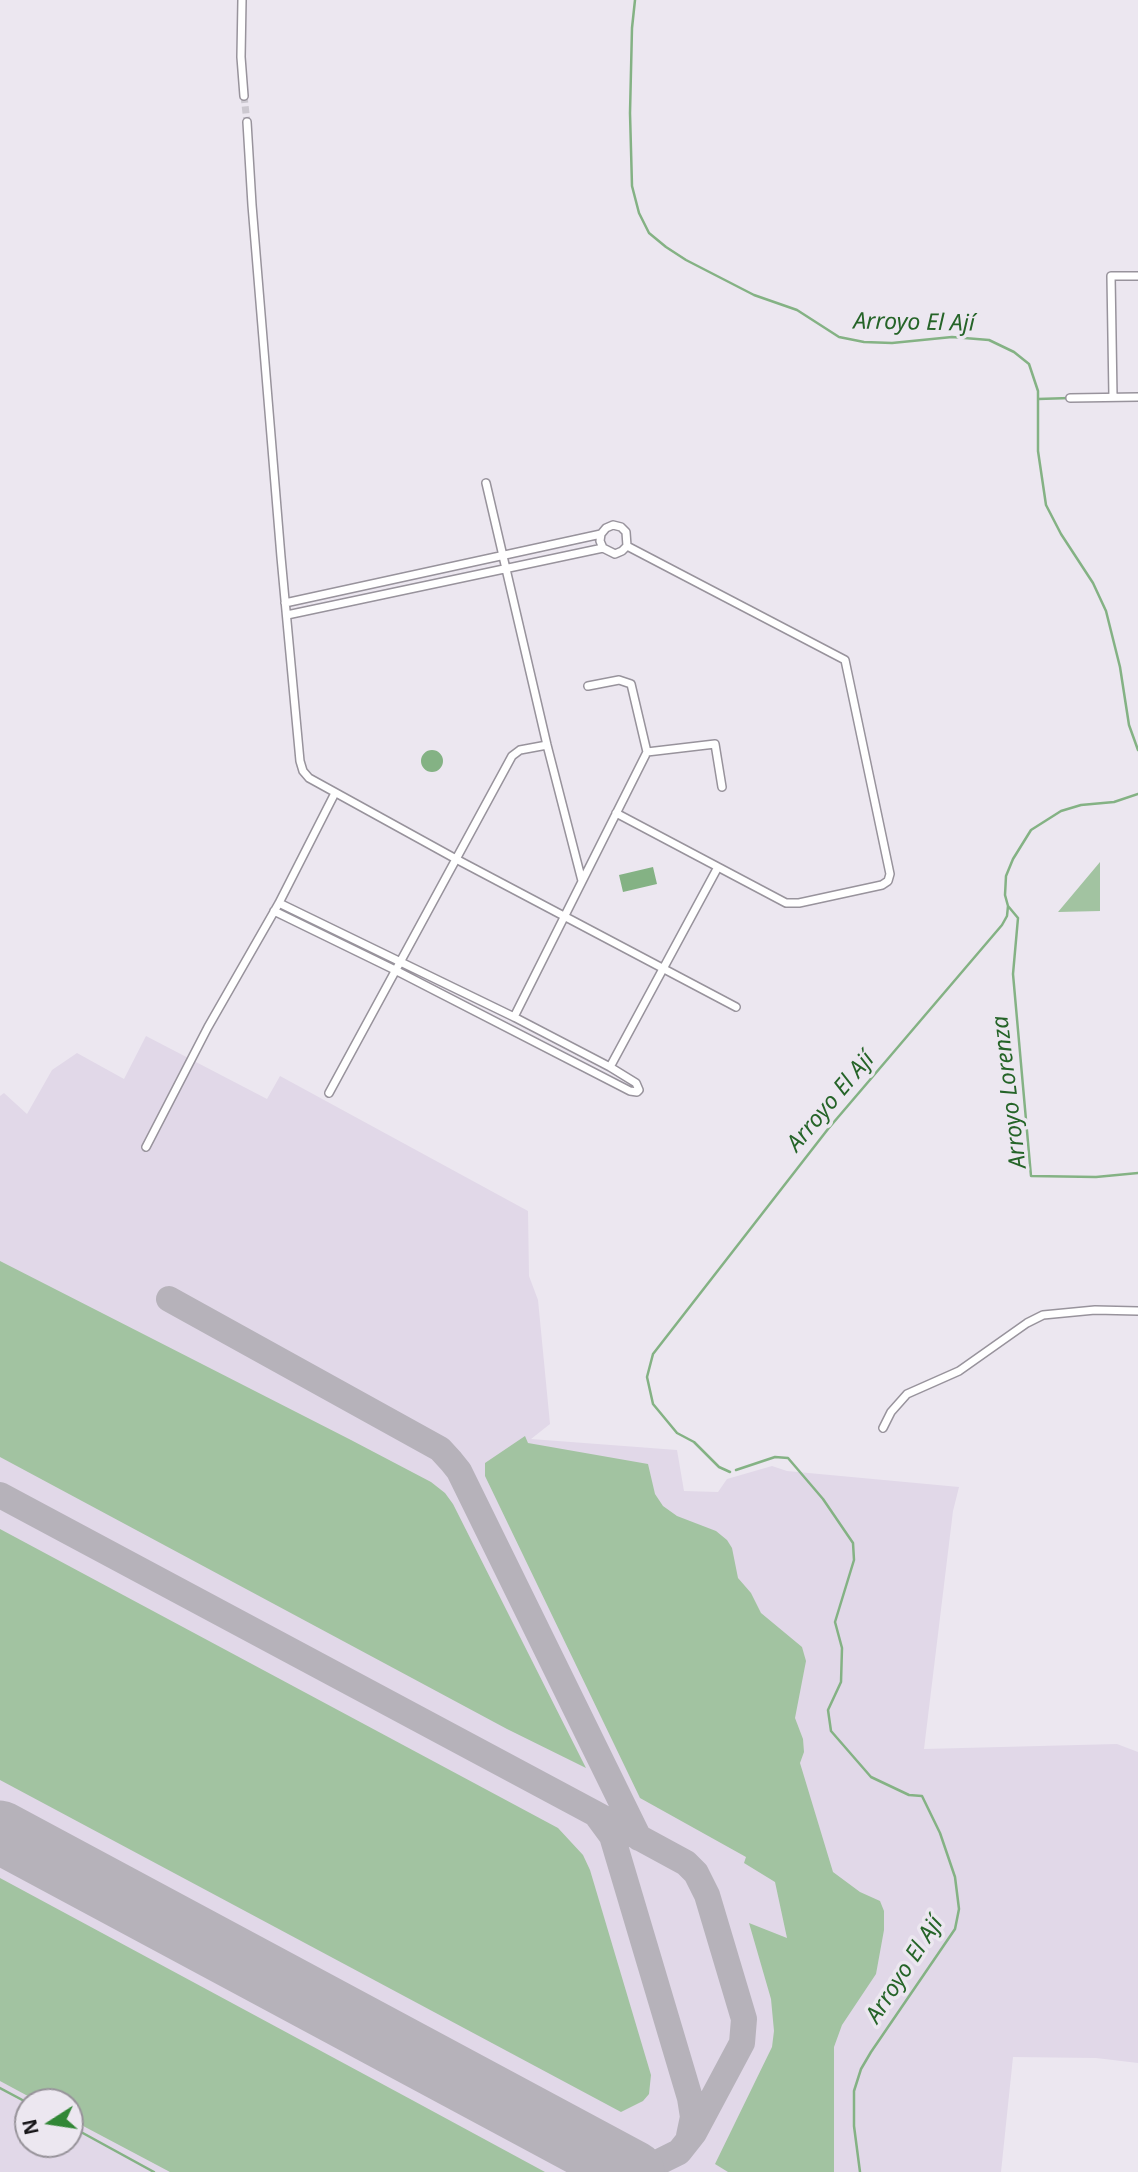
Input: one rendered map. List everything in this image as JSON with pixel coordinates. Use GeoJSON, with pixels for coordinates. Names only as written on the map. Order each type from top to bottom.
{"type":"FeatureCollection","features":[{"type":"Feature","properties":{"kind":"street"},"geometry":{"type":"LineString","coordinates":[[242,0],[241,57],[244,96]]}},
{"type":"Feature","properties":{"kind":"street"},"geometry":{"type":"LineString","coordinates":[[247,122],[285,603],[300,761],[309,778],[736,1007]]}},
{"type":"Feature","properties":{"kind":"street"},"geometry":{"type":"LineString","coordinates":[[1114,397],[1111,276],[1138,276]]}},
{"type":"Feature","properties":{"kind":"street"},"geometry":{"type":"LineString","coordinates":[[1070,398],[1138,397]]}},
{"type":"Feature","properties":{"kind":"street"},"geometry":{"type":"LineString","coordinates":[[486,483],[582,882]]}},
{"type":"Feature","properties":{"kind":"street"},"geometry":{"type":"LineString","coordinates":[[621,527],[628,539],[627,546],[615,554],[608,552],[600,541],[601,534],[606,528],[621,527]]}},
{"type":"Feature","properties":{"kind":"street"},"geometry":{"type":"LineString","coordinates":[[285,603],[601,534]]}},
{"type":"Feature","properties":{"kind":"street"},"geometry":{"type":"LineString","coordinates":[[616,813],[786,903],[882,885],[888,881],[890,874],[890,863],[845,660],[627,546]]}},
{"type":"Feature","properties":{"kind":"street"},"geometry":{"type":"LineString","coordinates":[[287,615],[603,548]]}},
{"type":"Feature","properties":{"kind":"street"},"geometry":{"type":"LineString","coordinates":[[514,1017],[647,752],[631,684],[619,680],[589,686]]}},
{"type":"Feature","properties":{"kind":"street"},"geometry":{"type":"LineString","coordinates":[[647,752],[715,744],[722,787]]}},
{"type":"Feature","properties":{"kind":"street"},"geometry":{"type":"LineString","coordinates":[[329,1093],[512,756],[520,751],[547,745]]}},
{"type":"Feature","properties":{"kind":"street"},"geometry":{"type":"LineString","coordinates":[[146,1147],[208,1027],[279,903],[335,793]]}},
{"type":"Feature","properties":{"kind":"street"},"geometry":{"type":"LineString","coordinates":[[610,1067],[718,867]]}},
{"type":"Feature","properties":{"kind":"street"},"geometry":{"type":"LineString","coordinates":[[274,911],[398,966],[514,1017],[610,1067],[636,1083],[639,1087],[637,1092],[630,1091],[398,966],[279,903]]}},
{"type":"Feature","properties":{"kind":"street"},"geometry":{"type":"LineString","coordinates":[[883,1428],[891,1412],[907,1394],[928,1387],[958,1371],[1042,1315],[1095,1310],[1138,1311]]}},
{"type":"Feature","properties":{"kind":"shaded area"},"geometry":{"type":"Polygon","coordinates":[[[432,750],[442,757],[443,761],[436,771],[432,772],[422,765],[421,761],[428,751],[432,750]]]}},
{"type":"Feature","properties":{"kind":"shaded area"},"geometry":{"type":"Polygon","coordinates":[[[1100,862],[1100,911],[1058,912],[1100,862]]]}},
{"type":"Feature","properties":{"kind":"shaded area"},"geometry":{"type":"Polygon","coordinates":[[[653,867],[657,884],[623,892],[619,875],[653,867]]]}},
{"type":"Feature","properties":{"kind":"shaded area"},"geometry":{"type":"Polygon","coordinates":[[[146,1036],[267,1099],[280,1076],[528,1211],[529,1276],[538,1300],[550,1424],[531,1439],[677,1450],[684,1491],[718,1492],[727,1479],[772,1466],[787,1471],[959,1487],[953,1511],[924,1749],[1117,1744],[1138,1752],[1138,2063],[1096,2058],[1013,2057],[1001,2172],[0,2172],[0,1096],[4,1093],[27,1114],[52,1070],[77,1053],[124,1079],[146,1036]]]}},
{"type":"Feature","properties":{"kind":"shaded area"},"geometry":{"type":"Polygon","coordinates":[[[0,1261],[351,1440],[431,1482],[445,1493],[453,1504],[586,1768],[507,1729],[0,1457],[0,1261]]]}},
{"type":"Feature","properties":{"kind":"shaded area"},"geometry":{"type":"Polygon","coordinates":[[[525,1436],[528,1443],[648,1464],[655,1494],[663,1506],[677,1516],[716,1531],[727,1540],[732,1548],[738,1578],[751,1593],[761,1613],[802,1647],[806,1661],[795,1718],[803,1739],[804,1752],[800,1763],[833,1872],[860,1892],[880,1901],[884,1911],[884,1930],[876,1974],[842,2025],[834,2047],[834,2172],[728,2172],[715,2164],[772,2047],[774,2031],[771,1999],[749,1923],[787,1938],[775,1882],[744,1863],[746,1857],[640,1798],[485,1476],[485,1463],[525,1436]]]}},
{"type":"Feature","properties":{"kind":"shaded area"},"geometry":{"type":"Polygon","coordinates":[[[0,1529],[558,1828],[583,1855],[590,1870],[651,2075],[649,2094],[643,2101],[621,2112],[0,1780],[0,1529]]]}},
{"type":"Feature","properties":{"kind":"shaded area"},"geometry":{"type":"Polygon","coordinates":[[[0,1878],[545,2172],[170,2172],[84,2126],[84,2088],[14,2089],[0,2081],[0,1878]]]}},
{"type":"Feature","properties":{"kind":"waterway","name":"Arroyo El Ají"},"geometry":{"type":"LineString","coordinates":[[635,0],[630,113],[632,186],[639,213],[649,233],[686,260],[754,295],[797,310],[839,337],[864,342],[892,343],[952,337],[989,340],[1014,352],[1029,364],[1038,391],[1038,451],[1046,505],[1061,534],[1093,583],[1106,611],[1120,667],[1129,725],[1138,750]]}},
{"type":"Feature","properties":{"kind":"waterway"},"geometry":{"type":"LineString","coordinates":[[1038,399],[1070,398]]}},
{"type":"Feature","properties":{"kind":"waterway","name":"Arroyo El Ají"},"geometry":{"type":"LineString","coordinates":[[730,1472],[719,1467],[694,1442],[677,1433],[653,1404],[647,1377],[653,1354],[828,1129],[1002,925],[1008,906],[1005,895],[1006,876],[1031,830],[1061,811],[1081,805],[1114,802],[1138,794]]}},
{"type":"Feature","properties":{"kind":"waterway","name":"Arroyo Lorenza"},"geometry":{"type":"LineString","coordinates":[[1008,906],[1018,918],[1013,974],[1031,1176],[1096,1177],[1138,1173]]}},
{"type":"Feature","properties":{"kind":"waterway","name":"Arroyo El Ají"},"geometry":{"type":"LineString","coordinates":[[736,1470],[775,1457],[788,1458],[823,1499],[853,1543],[854,1560],[835,1622],[842,1648],[841,1682],[828,1710],[831,1731],[871,1777],[909,1795],[922,1796],[940,1833],[955,1877],[959,1909],[955,1929],[861,2069],[854,2091],[854,2126],[860,2172]]}},
{"type":"Feature","properties":{"kind":"waterway"},"geometry":{"type":"LineString","coordinates":[[0,2088],[14,2096]]}},
{"type":"Feature","properties":{"kind":"waterway"},"geometry":{"type":"LineString","coordinates":[[84,2134],[154,2172]]}},
{"type":"Feature","properties":{"kind":"taxiway"},"geometry":{"type":"LineString","coordinates":[[169,1299],[440,1449],[451,1461],[459,1471],[639,1838]]}},
{"type":"Feature","properties":{"kind":"taxiway"},"geometry":{"type":"LineString","coordinates":[[0,1495],[594,1813],[686,1863],[696,1873],[707,1895],[744,2019],[742,2043],[694,2133],[679,2152],[659,2162],[638,2166],[611,2160]]}},
{"type":"Feature","properties":{"kind":"taxiway"},"geometry":{"type":"LineString","coordinates":[[598,1817],[612,1836],[690,2098],[693,2117],[689,2136]]}},
{"type":"Feature","properties":{"kind":"runway"},"geometry":{"type":"LineString","coordinates":[[0,1832],[633,2172]]}},
{"type":"Feature","properties":{"kind":"tunnel"},"geometry":{"type":"LineString","coordinates":[[244,96],[247,122]]}}]}
